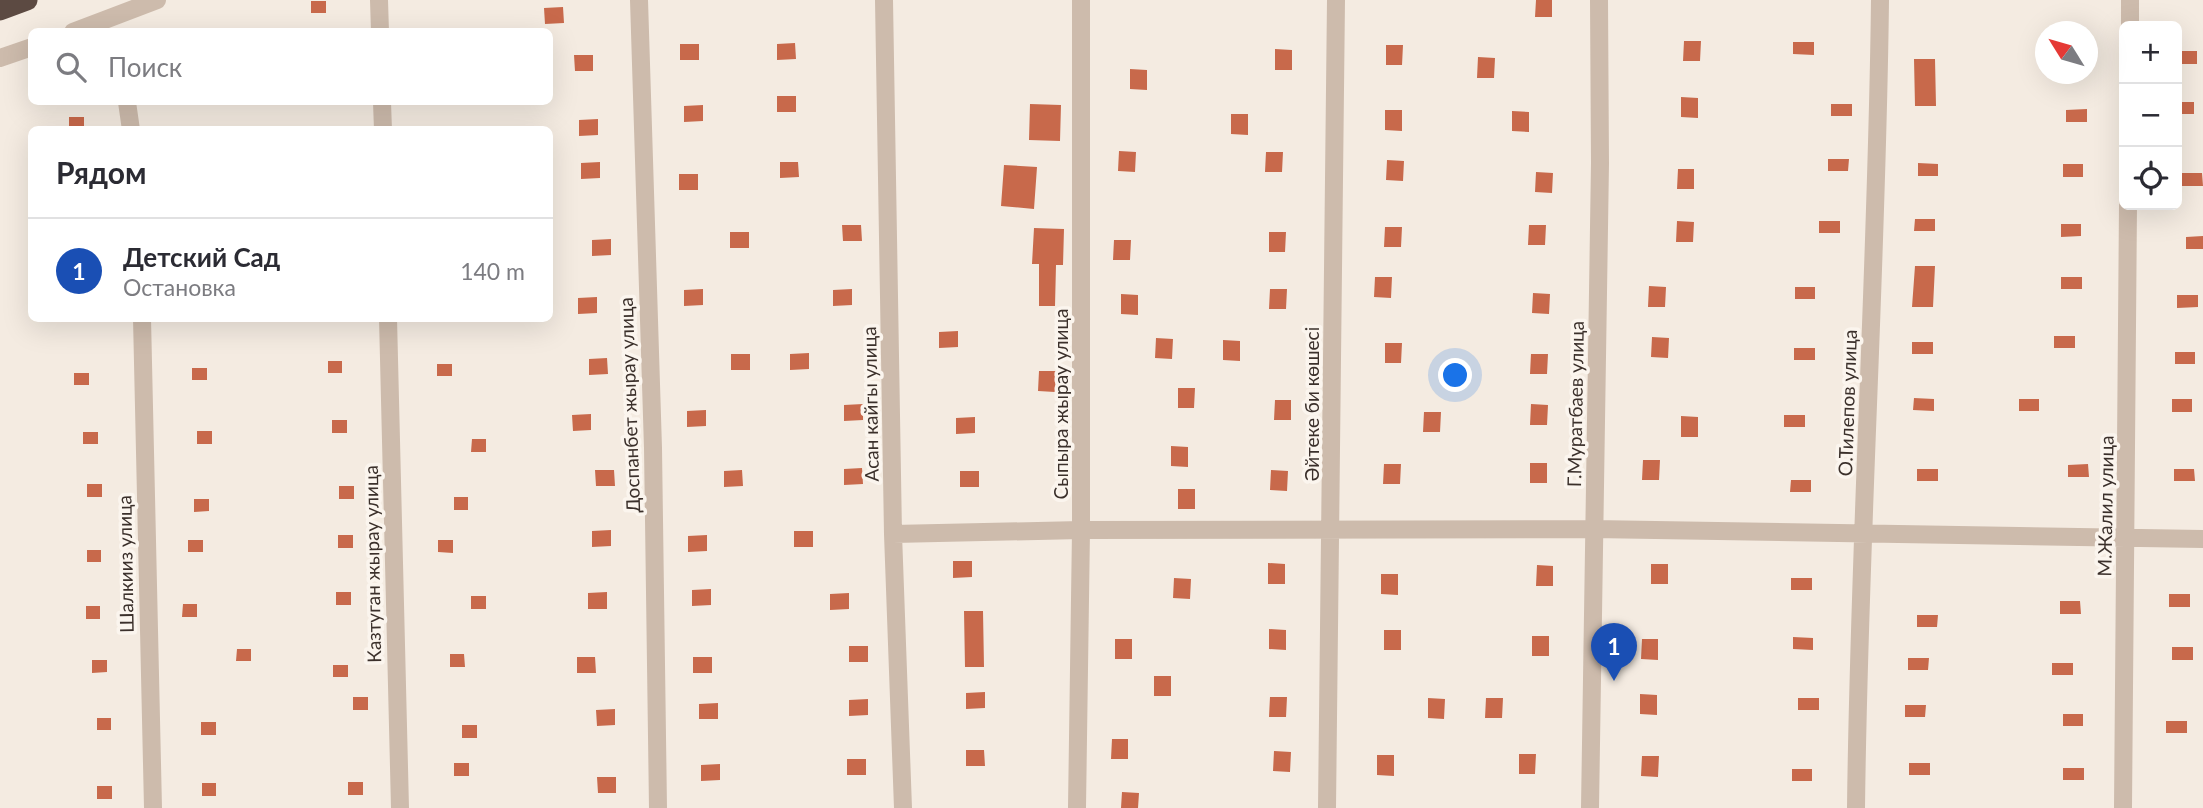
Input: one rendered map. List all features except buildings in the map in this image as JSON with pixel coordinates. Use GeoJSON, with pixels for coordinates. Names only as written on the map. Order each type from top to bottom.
{"type":"FeatureCollection","features":[{"type":"Feature","properties":{"kind":"highway"},"geometry":{"type":"LineString","coordinates":[[0,10],[27,0]]}},
{"type":"Feature","properties":{"kind":"street"},"geometry":{"type":"LineString","coordinates":[[95,28],[116,24],[157,0]]}},
{"type":"Feature","properties":{"kind":"street"},"geometry":{"type":"LineString","coordinates":[[379,0],[380,28]]}},
{"type":"Feature","properties":{"kind":"street","name":"Доспанбет жырау улица"},"geometry":{"type":"LineString","coordinates":[[639,0],[654,474],[658,808]]}},
{"type":"Feature","properties":{"kind":"street","name":"Асан кайгы улица"},"geometry":{"type":"LineString","coordinates":[[884,0],[893,534],[903,808]]}},
{"type":"Feature","properties":{"kind":"street","name":"Сыпыра жырау улица"},"geometry":{"type":"LineString","coordinates":[[1077,808],[1081,530],[1081,0]]}},
{"type":"Feature","properties":{"kind":"street","name":"Әйтеке би көшесі"},"geometry":{"type":"LineString","coordinates":[[1327,808],[1336,0]]}},
{"type":"Feature","properties":{"kind":"street","name":"Г.Муратбаев улица"},"geometry":{"type":"LineString","coordinates":[[1590,808],[1600,163],[1599,0]]}},
{"type":"Feature","properties":{"kind":"street","name":"О.Тилепов улица"},"geometry":{"type":"LineString","coordinates":[[1856,808],[1859,605],[1864,531],[1880,0]]}},
{"type":"Feature","properties":{"kind":"street"},"geometry":{"type":"LineString","coordinates":[[2130,0],[2130,21]]}},
{"type":"Feature","properties":{"kind":"street"},"geometry":{"type":"LineString","coordinates":[[0,58],[28,48]]}},
{"type":"Feature","properties":{"kind":"street"},"geometry":{"type":"LineString","coordinates":[[127,105],[130,126]]}},
{"type":"Feature","properties":{"kind":"street"},"geometry":{"type":"LineString","coordinates":[[382,105],[383,126]]}},
{"type":"Feature","properties":{"kind":"street","name":"М.Жалил улица"},"geometry":{"type":"LineString","coordinates":[[2123,808],[2128,210]]}},
{"type":"Feature","properties":{"kind":"street","name":"Шалкииз улица"},"geometry":{"type":"LineString","coordinates":[[142,322],[153,808]]}},
{"type":"Feature","properties":{"kind":"street","name":"Казтуган жырау улица"},"geometry":{"type":"LineString","coordinates":[[387,322],[400,808]]}},
{"type":"Feature","properties":{"kind":"street"},"geometry":{"type":"LineString","coordinates":[[893,534],[1081,530],[1332,532],[1593,529],[2203,538]]}},
{"type":"Feature","properties":{"kind":"place","name":"Детский Сад"},"geometry":{"type":"Point","coordinates":[1614,681]}}]}
